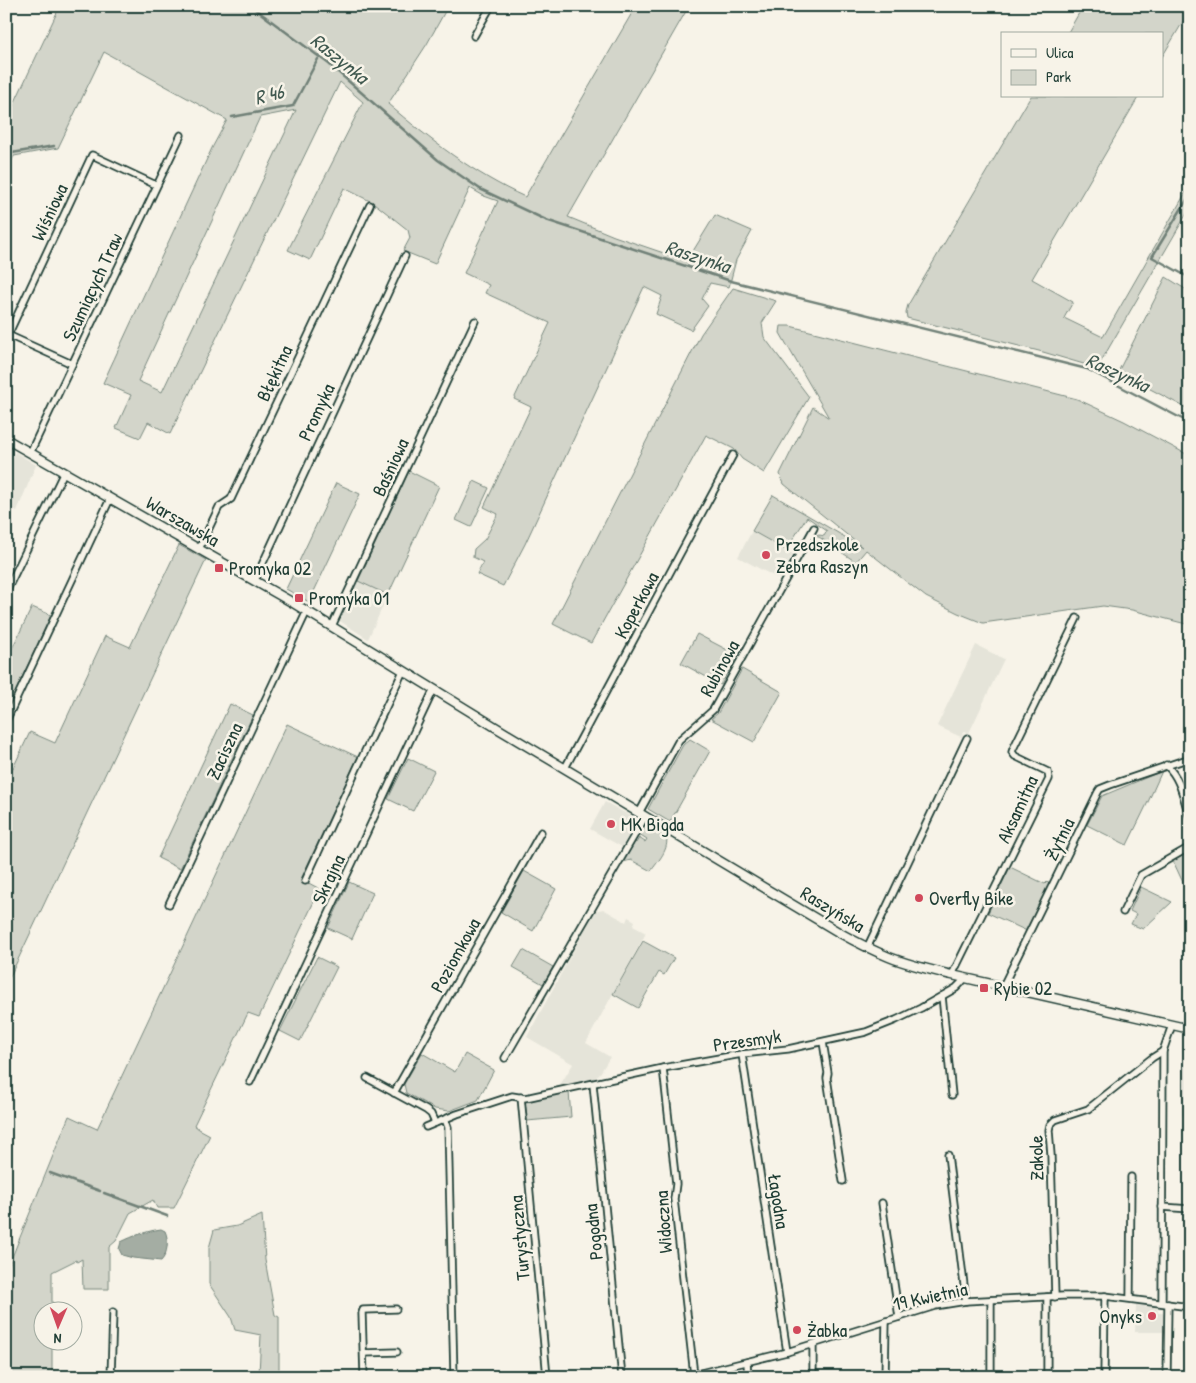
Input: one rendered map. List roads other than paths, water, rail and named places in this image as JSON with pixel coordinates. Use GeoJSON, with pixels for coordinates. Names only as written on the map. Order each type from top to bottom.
{"type":"FeatureCollection","features":[{"type":"Feature","properties":{"kind":"street"},"geometry":{"type":"LineString","coordinates":[[474,36],[491,6]]}},
{"type":"Feature","properties":{"kind":"street","name":"Szumiących Traw"},"geometry":{"type":"LineString","coordinates":[[30,453],[181,135]]}},
{"type":"Feature","properties":{"kind":"street","name":"Wiśniowa"},"geometry":{"type":"LineString","coordinates":[[72,364],[8,336],[92,155],[156,185]]}},
{"type":"Feature","properties":{"kind":"street","name":"Błękitna"},"geometry":{"type":"LineString","coordinates":[[199,549],[220,507],[231,499],[370,205]]}},
{"type":"Feature","properties":{"kind":"street","name":"Promyka"},"geometry":{"type":"LineString","coordinates":[[255,580],[405,256]]}},
{"type":"Feature","properties":{"kind":"street","name":"Baśniowa"},"geometry":{"type":"LineString","coordinates":[[332,626],[475,321]]}},
{"type":"Feature","properties":{"kind":"street","name":"Warszawska"},"geometry":{"type":"LineString","coordinates":[[6,440],[255,580],[497,728]]}},
{"type":"Feature","properties":{"kind":"street","name":"Koperkowa"},"geometry":{"type":"LineString","coordinates":[[565,768],[733,455]]}},
{"type":"Feature","properties":{"kind":"street"},"geometry":{"type":"LineString","coordinates":[[6,592],[64,472]]}},
{"type":"Feature","properties":{"kind":"street"},"geometry":{"type":"LineString","coordinates":[[6,722],[110,499]]}},
{"type":"Feature","properties":{"kind":"street","name":"Rubinowa"},"geometry":{"type":"LineString","coordinates":[[505,1058],[642,815],[679,740],[713,710],[814,528]]}},
{"type":"Feature","properties":{"kind":"street","name":"Zaciszna"},"geometry":{"type":"LineString","coordinates":[[169,904],[307,611]]}},
{"type":"Feature","properties":{"kind":"street","name":"Aksamitna"},"geometry":{"type":"LineString","coordinates":[[952,975],[1049,779],[1048,772],[1015,756],[1012,752],[1077,618]]}},
{"type":"Feature","properties":{"kind":"street"},"geometry":{"type":"LineString","coordinates":[[305,880],[404,672]]}},
{"type":"Feature","properties":{"kind":"street","name":"Skrajna"},"geometry":{"type":"LineString","coordinates":[[250,1082],[434,689]]}},
{"type":"Feature","properties":{"kind":"street","name":"Raszyńska"},"geometry":{"type":"LineString","coordinates":[[497,728],[867,948],[890,958],[952,975],[1190,1029]]}},
{"type":"Feature","properties":{"kind":"street"},"geometry":{"type":"LineString","coordinates":[[867,948],[967,738]]}},
{"type":"Feature","properties":{"kind":"street","name":"Żytnia"},"geometry":{"type":"LineString","coordinates":[[1003,986],[1098,792],[1110,785],[1190,758]]}},
{"type":"Feature","properties":{"kind":"street"},"geometry":{"type":"LineString","coordinates":[[1166,765],[1173,771],[1179,781],[1190,818]]}},
{"type":"Feature","properties":{"kind":"street","name":"Poziomkowa"},"geometry":{"type":"LineString","coordinates":[[394,1093],[541,832]]}},
{"type":"Feature","properties":{"kind":"street"},"geometry":{"type":"LineString","coordinates":[[1124,912],[1141,875],[1190,846]]}},
{"type":"Feature","properties":{"kind":"street","name":"Przesmyk"},"geometry":{"type":"LineString","coordinates":[[426,1127],[512,1096],[530,1097],[663,1068],[742,1054],[788,1049],[866,1032],[921,1008],[956,988],[965,978]]}},
{"type":"Feature","properties":{"kind":"street"},"geometry":{"type":"LineString","coordinates":[[942,996],[952,1095]]}},
{"type":"Feature","properties":{"kind":"street"},"geometry":{"type":"LineString","coordinates":[[1167,1377],[1162,1207],[1163,1051],[1172,1025]]}},
{"type":"Feature","properties":{"kind":"street"},"geometry":{"type":"LineString","coordinates":[[823,1042],[842,1181]]}},
{"type":"Feature","properties":{"kind":"street","name":"Zakole"},"geometry":{"type":"LineString","coordinates":[[1054,1297],[1049,1128],[1055,1120],[1090,1108],[1163,1051]]}},
{"type":"Feature","properties":{"kind":"street","name":"Łagodna"},"geometry":{"type":"LineString","coordinates":[[742,1054],[787,1352]]}},
{"type":"Feature","properties":{"kind":"street","name":"Widoczna"},"geometry":{"type":"LineString","coordinates":[[663,1068],[676,1184],[674,1200],[694,1374]]}},
{"type":"Feature","properties":{"kind":"street"},"geometry":{"type":"LineString","coordinates":[[367,1078],[429,1113],[435,1123]]}},
{"type":"Feature","properties":{"kind":"street","name":"Pogodna"},"geometry":{"type":"LineString","coordinates":[[593,1084],[622,1377]]}},
{"type":"Feature","properties":{"kind":"street","name":"Turystyczna"},"geometry":{"type":"LineString","coordinates":[[521,1098],[547,1377]]}},
{"type":"Feature","properties":{"kind":"street"},"geometry":{"type":"LineString","coordinates":[[445,1119],[448,1126],[454,1377]]}},
{"type":"Feature","properties":{"kind":"street"},"geometry":{"type":"LineString","coordinates":[[948,1156],[966,1301]]}},
{"type":"Feature","properties":{"kind":"street"},"geometry":{"type":"LineString","coordinates":[[1130,1298],[1131,1177]]}},
{"type":"Feature","properties":{"kind":"street"},"geometry":{"type":"LineString","coordinates":[[882,1203],[899,1317]]}},
{"type":"Feature","properties":{"kind":"street"},"geometry":{"type":"LineString","coordinates":[[1162,1207],[1190,1209]]}},
{"type":"Feature","properties":{"kind":"street"},"geometry":{"type":"LineString","coordinates":[[1104,1377],[1105,1296]]}},
{"type":"Feature","properties":{"kind":"street","name":"19 Kwietnia"},"geometry":{"type":"LineString","coordinates":[[684,1377],[694,1374],[705,1374],[787,1352],[935,1306],[966,1301],[1105,1296],[1190,1307]]}},
{"type":"Feature","properties":{"kind":"street"},"geometry":{"type":"LineString","coordinates":[[1046,1377],[1047,1297]]}},
{"type":"Feature","properties":{"kind":"street"},"geometry":{"type":"LineString","coordinates":[[991,1377],[992,1300]]}},
{"type":"Feature","properties":{"kind":"street"},"geometry":{"type":"LineString","coordinates":[[364,1377],[363,1310],[396,1308]]}},
{"type":"Feature","properties":{"kind":"street"},"geometry":{"type":"LineString","coordinates":[[110,1377],[113,1312]]}},
{"type":"Feature","properties":{"kind":"street"},"geometry":{"type":"LineString","coordinates":[[885,1377],[886,1321]]}},
{"type":"Feature","properties":{"kind":"street"},"geometry":{"type":"LineString","coordinates":[[813,1344],[813,1377]]}},
{"type":"Feature","properties":{"kind":"street"},"geometry":{"type":"LineString","coordinates":[[364,1353],[397,1352]]}},
{"type":"Feature","properties":{"kind":"street"},"geometry":{"type":"LineString","coordinates":[[747,1362],[748,1377]]}},
{"type":"Feature","properties":{"kind":"waterway","name":"Raszynka"},"geometry":{"type":"LineString","coordinates":[[251,6],[329,64],[438,160],[480,189],[546,220],[731,281],[1087,369],[1190,423]]}},
{"type":"Feature","properties":{"kind":"waterway","name":"R 46"},"geometry":{"type":"LineString","coordinates":[[232,117],[293,106],[318,59]]}},
{"type":"Feature","properties":{"kind":"waterway","name":"R 46"},"geometry":{"type":"LineString","coordinates":[[6,154],[54,146]]}},
{"type":"Feature","properties":{"kind":"waterway"},"geometry":{"type":"LineString","coordinates":[[1190,195],[1152,257],[1190,278]]}},
{"type":"Feature","properties":{"kind":"waterway"},"geometry":{"type":"LineString","coordinates":[[50,1173],[100,1191]]}},
{"type":"Feature","properties":{"kind":"waterway"},"geometry":{"type":"LineString","coordinates":[[104,1193],[167,1216]]}},
{"type":"Feature","properties":{"kind":"place","name":"Przedszkole Zebra Raszyn"},"geometry":{"type":"Point","coordinates":[766,555]}},
{"type":"Feature","properties":{"kind":"place","name":"Promyka 02"},"geometry":{"type":"Point","coordinates":[219,568]}},
{"type":"Feature","properties":{"kind":"place","name":"Promyka 01"},"geometry":{"type":"Point","coordinates":[299,598]}},
{"type":"Feature","properties":{"kind":"place","name":"MK Bigda"},"geometry":{"type":"Point","coordinates":[611,824]}},
{"type":"Feature","properties":{"kind":"place","name":"Overfly Bike"},"geometry":{"type":"Point","coordinates":[919,898]}},
{"type":"Feature","properties":{"kind":"place","name":"Rybie 02"},"geometry":{"type":"Point","coordinates":[984,988]}},
{"type":"Feature","properties":{"kind":"place","name":"Onyks"},"geometry":{"type":"Point","coordinates":[1152,1316]}},
{"type":"Feature","properties":{"kind":"place","name":"Żabka"},"geometry":{"type":"Point","coordinates":[797,1330]}}]}
